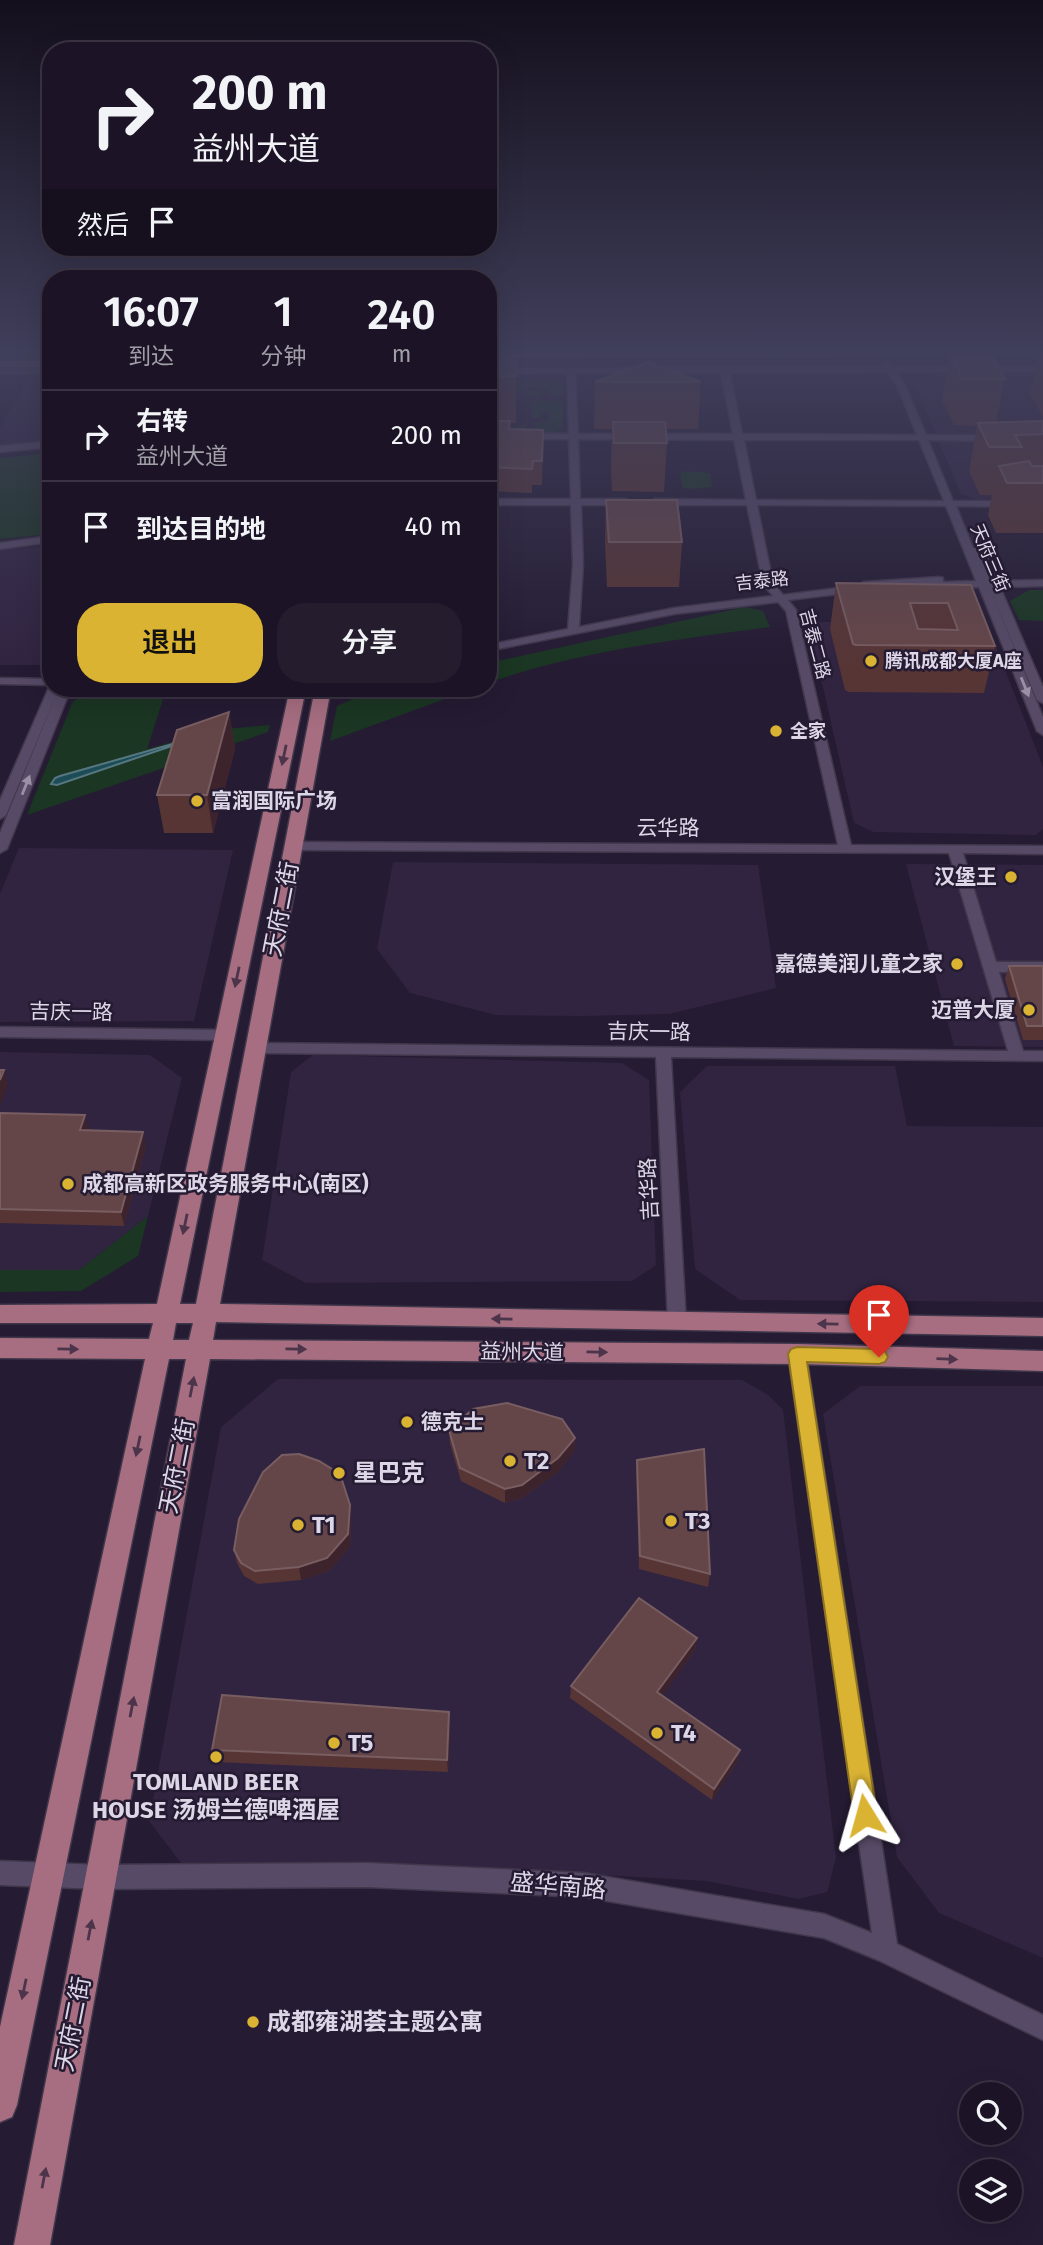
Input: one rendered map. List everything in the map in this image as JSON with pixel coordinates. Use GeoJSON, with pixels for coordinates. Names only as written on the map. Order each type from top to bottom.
{"type":"FeatureCollection","features":[{"type":"Feature","properties":{"kind":"main road","name":"天府二街"},"geometry":{"type":"LineString","coordinates":[[0,2105],[296,697]]}},
{"type":"Feature","properties":{"kind":"main road","name":"天府二街"},"geometry":{"type":"LineString","coordinates":[[32,2245],[321,697]]}},
{"type":"Feature","properties":{"kind":"main road","name":"益州大道"},"geometry":{"type":"LineString","coordinates":[[0,1314],[206,1313],[1043,1327]]}},
{"type":"Feature","properties":{"kind":"main road","name":"益州大道"},"geometry":{"type":"LineString","coordinates":[[0,1348],[797,1354],[1043,1361]]}},
{"type":"Feature","properties":{"kind":"street"},"geometry":{"type":"LineString","coordinates":[[574,626],[578,565],[575,455]]}},
{"type":"Feature","properties":{"kind":"street","name":"吉泰二路"},"geometry":{"type":"LineString","coordinates":[[741,455],[768,584],[791,610],[845,845]]}},
{"type":"Feature","properties":{"kind":"street","name":"天府三街"},"geometry":{"type":"LineString","coordinates":[[934,455],[1043,731]]}},
{"type":"Feature","properties":{"kind":"street"},"geometry":{"type":"LineString","coordinates":[[497,502],[631,502]]}},
{"type":"Feature","properties":{"kind":"street"},"geometry":{"type":"LineString","coordinates":[[645,502],[1043,505]]}},
{"type":"Feature","properties":{"kind":"street"},"geometry":{"type":"LineString","coordinates":[[0,546],[42,540]]}},
{"type":"Feature","properties":{"kind":"street","name":"吉泰路"},"geometry":{"type":"LineString","coordinates":[[497,644],[574,626],[777,594],[1043,580]]}},
{"type":"Feature","properties":{"kind":"street","name":"天府三街"},"geometry":{"type":"LineString","coordinates":[[986,582],[1043,701]]}},
{"type":"Feature","properties":{"kind":"street"},"geometry":{"type":"LineString","coordinates":[[0,671],[42,671]]}},
{"type":"Feature","properties":{"kind":"street"},"geometry":{"type":"LineString","coordinates":[[0,681],[42,682]]}},
{"type":"Feature","properties":{"kind":"street"},"geometry":{"type":"LineString","coordinates":[[0,815],[49,697]]}},
{"type":"Feature","properties":{"kind":"street"},"geometry":{"type":"LineString","coordinates":[[0,849],[61,697]]}},
{"type":"Feature","properties":{"kind":"street","name":"云华路"},"geometry":{"type":"LineString","coordinates":[[294,841],[845,845],[1043,840]]}},
{"type":"Feature","properties":{"kind":"street","name":"云华路"},"geometry":{"type":"LineString","coordinates":[[845,845],[955,850],[1043,850]]}},
{"type":"Feature","properties":{"kind":"street"},"geometry":{"type":"LineString","coordinates":[[955,850],[1017,1056]]}},
{"type":"Feature","properties":{"kind":"street"},"geometry":{"type":"LineString","coordinates":[[990,967],[1043,967]]}},
{"type":"Feature","properties":{"kind":"street","name":"吉庆一路"},"geometry":{"type":"LineString","coordinates":[[0,1032],[224,1040]]}},
{"type":"Feature","properties":{"kind":"street","name":"吉庆一路"},"geometry":{"type":"LineString","coordinates":[[0,1043],[224,1040]]}},
{"type":"Feature","properties":{"kind":"street","name":"吉庆一路"},"geometry":{"type":"LineString","coordinates":[[255,1048],[1043,1056]]}},
{"type":"Feature","properties":{"kind":"street","name":"吉华路"},"geometry":{"type":"LineString","coordinates":[[663,1053],[677,1322]]}},
{"type":"Feature","properties":{"kind":"street"},"geometry":{"type":"LineString","coordinates":[[797,1354],[886,1951]]}},
{"type":"Feature","properties":{"kind":"street","name":"盛华南路"},"geometry":{"type":"LineString","coordinates":[[0,1873],[100,1877],[367,1875],[584,1885],[824,1926],[886,1951],[1043,2028]]}},
{"type":"Feature","properties":{"kind":"shaded area"},"geometry":{"type":"Polygon","coordinates":[[[42,455],[42,535],[0,539],[0,458],[42,455]]]}},
{"type":"Feature","properties":{"kind":"shaded area"},"geometry":{"type":"Polygon","coordinates":[[[945,455],[1043,455],[1043,499],[975,499],[961,494],[945,455]]]}},
{"type":"Feature","properties":{"kind":"shaded area"},"geometry":{"type":"Polygon","coordinates":[[[680,473],[710,473],[712,487],[682,487],[680,473]]]}},
{"type":"Feature","properties":{"kind":"shaded area"},"geometry":{"type":"Polygon","coordinates":[[[42,546],[42,665],[0,665],[0,550],[42,546]]]}},
{"type":"Feature","properties":{"kind":"shaded area"},"geometry":{"type":"Polygon","coordinates":[[[1029,590],[1043,590],[1043,621],[1019,620],[1010,601],[1029,590]]]}},
{"type":"Feature","properties":{"kind":"shaded area"},"geometry":{"type":"Polygon","coordinates":[[[745,607],[763,611],[770,627],[592,655],[497,680],[497,661],[745,607]]]}},
{"type":"Feature","properties":{"kind":"shaded area"},"geometry":{"type":"Polygon","coordinates":[[[986,621],[1043,767],[1043,829],[1036,835],[874,832],[854,823],[808,622],[986,621]]]}},
{"type":"Feature","properties":{"kind":"shaded area"},"geometry":{"type":"Polygon","coordinates":[[[83,697],[164,697],[147,749],[214,730],[270,725],[268,732],[27,815],[73,701],[83,697]]]}},
{"type":"Feature","properties":{"kind":"shaded area"},"geometry":{"type":"Polygon","coordinates":[[[357,697],[450,697],[330,741],[337,706],[357,697]]]}},
{"type":"Feature","properties":{"kind":"shaded area"},"geometry":{"type":"Polygon","coordinates":[[[204,735],[57,785],[51,784],[60,776],[204,735]]]}},
{"type":"Feature","properties":{"kind":"shaded area"},"geometry":{"type":"Polygon","coordinates":[[[19,848],[233,850],[194,1021],[0,1022],[0,894],[19,848]]]}},
{"type":"Feature","properties":{"kind":"shaded area"},"geometry":{"type":"Polygon","coordinates":[[[393,862],[758,865],[776,988],[669,1014],[582,1016],[496,1015],[410,993],[377,949],[393,862]]]}},
{"type":"Feature","properties":{"kind":"shaded area"},"geometry":{"type":"Polygon","coordinates":[[[906,864],[1043,865],[1043,1047],[954,1046],[906,864]]]}},
{"type":"Feature","properties":{"kind":"shaded area"},"geometry":{"type":"Polygon","coordinates":[[[0,1052],[150,1055],[182,1078],[148,1216],[79,1270],[0,1270],[0,1052]]]}},
{"type":"Feature","properties":{"kind":"shaded area"},"geometry":{"type":"Polygon","coordinates":[[[313,1055],[622,1063],[649,1080],[656,1265],[632,1281],[306,1283],[262,1260],[291,1072],[313,1055]]]}},
{"type":"Feature","properties":{"kind":"shaded area"},"geometry":{"type":"Polygon","coordinates":[[[707,1066],[895,1066],[907,1126],[1043,1127],[1043,1302],[740,1300],[695,1269],[680,1092],[707,1066]]]}},
{"type":"Feature","properties":{"kind":"shaded area"},"geometry":{"type":"Polygon","coordinates":[[[148,1216],[138,1256],[81,1291],[0,1292],[0,1270],[79,1270],[148,1216]]]}},
{"type":"Feature","properties":{"kind":"shaded area"},"geometry":{"type":"Polygon","coordinates":[[[278,1379],[742,1380],[768,1395],[783,1410],[836,1858],[827,1892],[799,1899],[706,1881],[449,1866],[181,1863],[149,1821],[221,1427],[278,1379]]]}},
{"type":"Feature","properties":{"kind":"shaded area"},"geometry":{"type":"Polygon","coordinates":[[[860,1386],[1043,1386],[1043,1958],[939,1913],[897,1857],[823,1414],[860,1386]]]}},
{"type":"Feature","properties":{"kind":"building"},"geometry":{"type":"Polygon","coordinates":[[[497,455],[542,455],[542,461],[533,461],[532,469],[497,467],[497,455]]]}},
{"type":"Feature","properties":{"kind":"building"},"geometry":{"type":"Polygon","coordinates":[[[1029,461],[1032,466],[1043,466],[1043,483],[1007,483],[999,466],[1029,461]]]}},
{"type":"Feature","properties":{"kind":"building"},"geometry":{"type":"Polygon","coordinates":[[[606,500],[677,500],[682,542],[609,542],[606,500]]]}},
{"type":"Feature","properties":{"kind":"building"},"geometry":{"type":"Polygon","coordinates":[[[836,583],[971,585],[995,646],[856,645],[853,644],[836,583]],[[910,603],[918,629],[958,630],[948,603],[910,603]]]}},
{"type":"Feature","properties":{"kind":"building"},"geometry":{"type":"Polygon","coordinates":[[[229,712],[207,795],[157,795],[177,730],[229,712]]]}},
{"type":"Feature","properties":{"kind":"building","name":"迈普大厦"},"geometry":{"type":"Polygon","coordinates":[[[1009,966],[1043,966],[1043,1026],[1027,1026],[1009,966]]]}},
{"type":"Feature","properties":{"kind":"building","name":"成都高新区政务服务中心(南区)"},"geometry":{"type":"Polygon","coordinates":[[[0,1113],[85,1115],[80,1130],[143,1132],[121,1212],[0,1209],[0,1113]]]}},
{"type":"Feature","properties":{"kind":"building","name":"T2"},"geometry":{"type":"Polygon","coordinates":[[[507,1403],[562,1419],[575,1438],[558,1458],[522,1485],[505,1489],[460,1468],[449,1430],[473,1409],[507,1403]]]}},
{"type":"Feature","properties":{"kind":"building","name":"T3"},"geometry":{"type":"Polygon","coordinates":[[[704,1449],[710,1574],[640,1556],[637,1460],[704,1449]]]}},
{"type":"Feature","properties":{"kind":"building","name":"T1"},"geometry":{"type":"Polygon","coordinates":[[[299,1454],[319,1461],[340,1474],[350,1505],[348,1534],[327,1558],[299,1567],[255,1571],[241,1563],[234,1550],[239,1519],[263,1472],[282,1455],[299,1454]]]}},
{"type":"Feature","properties":{"kind":"building","name":"T4"},"geometry":{"type":"Polygon","coordinates":[[[639,1598],[697,1638],[657,1692],[740,1750],[714,1789],[571,1686],[639,1598]]]}},
{"type":"Feature","properties":{"kind":"building","name":"T5"},"geometry":{"type":"Polygon","coordinates":[[[222,1695],[449,1712],[447,1760],[212,1750],[222,1695]]]}},
{"type":"Feature","properties":{"kind":"place","name":"腾讯成都大厦A座"},"geometry":{"type":"Point","coordinates":[871,661]}},
{"type":"Feature","properties":{"kind":"place","name":"全家"},"geometry":{"type":"Point","coordinates":[776,731]}},
{"type":"Feature","properties":{"kind":"place","name":"富润国际广场"},"geometry":{"type":"Point","coordinates":[197,801]}},
{"type":"Feature","properties":{"kind":"place","name":"汉堡王"},"geometry":{"type":"Point","coordinates":[1011,877]}},
{"type":"Feature","properties":{"kind":"place","name":"嘉德美润儿童之家"},"geometry":{"type":"Point","coordinates":[957,964]}},
{"type":"Feature","properties":{"kind":"place","name":"迈普大厦"},"geometry":{"type":"Point","coordinates":[1029,1010]}},
{"type":"Feature","properties":{"kind":"place","name":"成都高新区政务服务中心(南区)"},"geometry":{"type":"Point","coordinates":[68,1184]}},
{"type":"Feature","properties":{"kind":"place","name":"德克士"},"geometry":{"type":"Point","coordinates":[407,1422]}},
{"type":"Feature","properties":{"kind":"place","name":"T2"},"geometry":{"type":"Point","coordinates":[510,1461]}},
{"type":"Feature","properties":{"kind":"place","name":"星巴克"},"geometry":{"type":"Point","coordinates":[339,1473]}},
{"type":"Feature","properties":{"kind":"place","name":"T3"},"geometry":{"type":"Point","coordinates":[671,1521]}},
{"type":"Feature","properties":{"kind":"place","name":"T1"},"geometry":{"type":"Point","coordinates":[298,1525]}},
{"type":"Feature","properties":{"kind":"place","name":"T4"},"geometry":{"type":"Point","coordinates":[657,1733]}},
{"type":"Feature","properties":{"kind":"place","name":"T5"},"geometry":{"type":"Point","coordinates":[334,1743]}},
{"type":"Feature","properties":{"kind":"place","name":"TOMLAND BEER HOUSE 汤姆兰德啤酒屋"},"geometry":{"type":"Point","coordinates":[216,1757]}},
{"type":"Feature","properties":{"kind":"place","name":"成都雍湖荟主题公寓"},"geometry":{"type":"Point","coordinates":[253,2022]}},
{"type":"Feature","properties":{"kind":"route"},"geometry":{"type":"LineString","coordinates":[[865,1815],[797,1354],[879,1357]]}}]}
